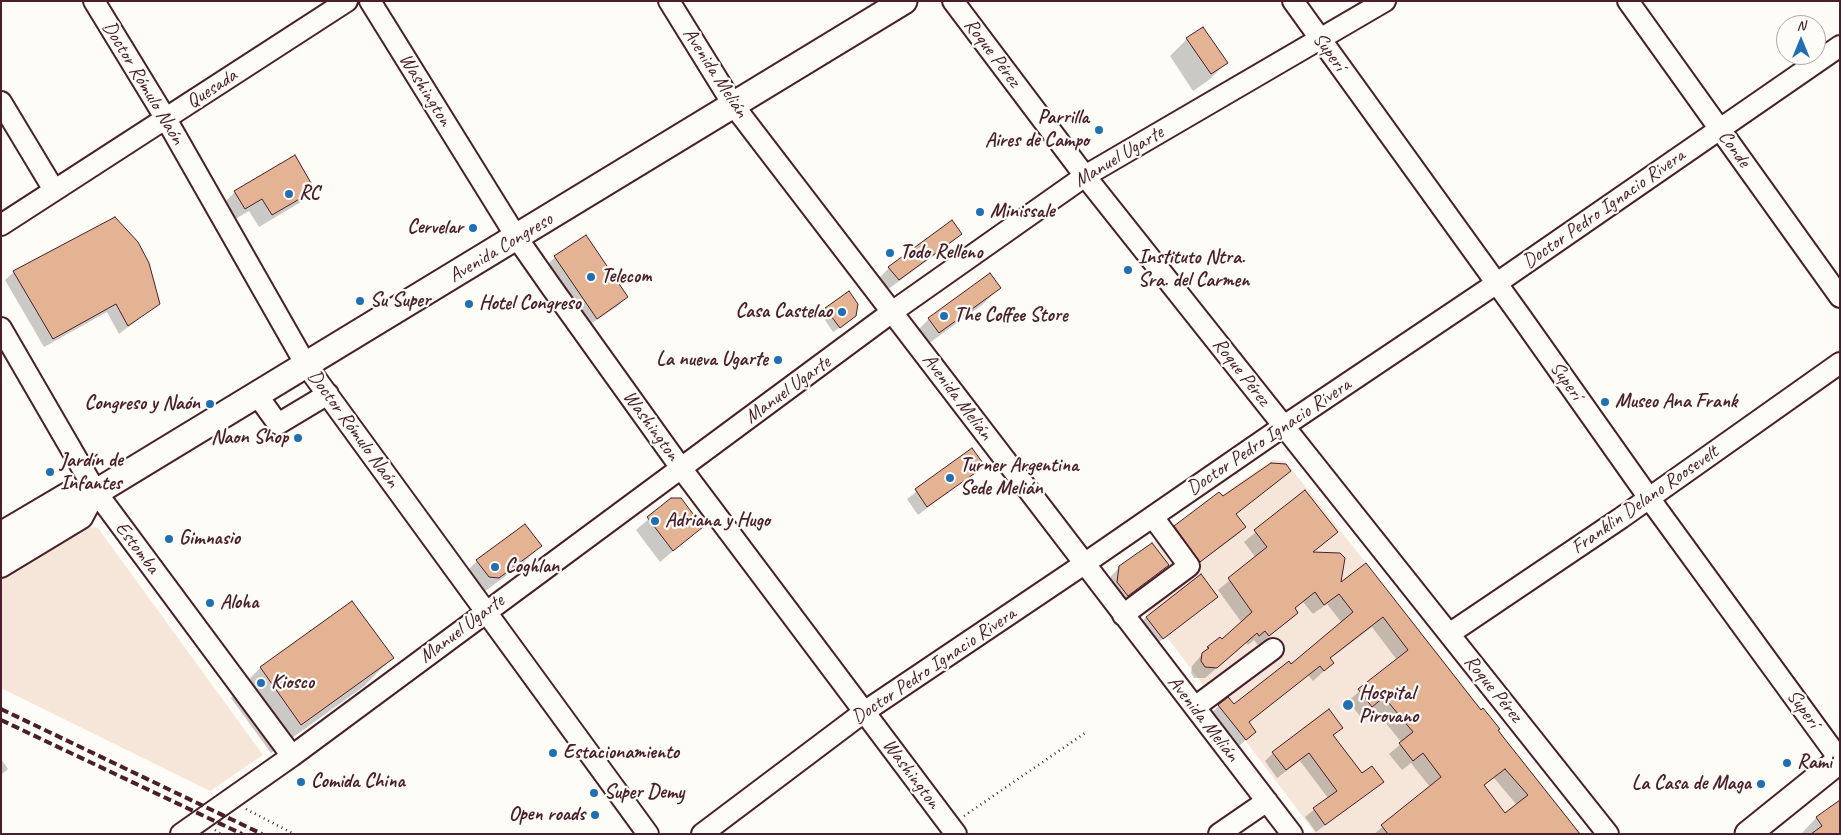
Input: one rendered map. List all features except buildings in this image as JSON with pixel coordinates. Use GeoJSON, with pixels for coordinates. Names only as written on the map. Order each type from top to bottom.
{"type":"FeatureCollection","features":[{"type":"Feature","properties":{"kind":"main road","name":"Avenida Congreso"},"geometry":{"type":"LineString","coordinates":[[1,550],[904,1]]}},
{"type":"Feature","properties":{"kind":"main road"},"geometry":{"type":"LineString","coordinates":[[1748,834],[1840,760]]}},
{"type":"Feature","properties":{"kind":"street","name":"Doctor Rómulo Naón"},"geometry":{"type":"LineString","coordinates":[[94,1],[166,120],[306,365],[487,610],[648,834]]}},
{"type":"Feature","properties":{"kind":"street","name":"Quesada"},"geometry":{"type":"LineString","coordinates":[[1,225],[166,120],[347,1]]}},
{"type":"Feature","properties":{"kind":"street","name":"Washington"},"geometry":{"type":"LineString","coordinates":[[370,1],[517,238],[681,468],[954,830]]}},
{"type":"Feature","properties":{"kind":"street","name":"Avenida Melián"},"geometry":{"type":"LineString","coordinates":[[669,1],[734,106],[1292,834]]}},
{"type":"Feature","properties":{"kind":"street","name":"Roque Pérez"},"geometry":{"type":"LineString","coordinates":[[953,1],[1085,176],[1608,834]]}},
{"type":"Feature","properties":{"kind":"street","name":"Superí"},"geometry":{"type":"LineString","coordinates":[[1293,1],[1497,283],[1649,498],[1840,760]]}},
{"type":"Feature","properties":{"kind":"street","name":"Manuel Ugarte"},"geometry":{"type":"LineString","coordinates":[[181,834],[292,756],[892,312],[1085,176],[1385,1]]}},
{"type":"Feature","properties":{"kind":"street","name":"Conde"},"geometry":{"type":"LineString","coordinates":[[1628,1],[1840,297]]}},
{"type":"Feature","properties":{"kind":"street","name":"Doctor Pedro Ignacio Rivera"},"geometry":{"type":"LineString","coordinates":[[702,834],[864,712],[1497,283],[1840,46]]}},
{"type":"Feature","properties":{"kind":"street"},"geometry":{"type":"LineString","coordinates":[[1,102],[54,190]]}},
{"type":"Feature","properties":{"kind":"street","name":"Estomba"},"geometry":{"type":"LineString","coordinates":[[1,328],[96,492],[292,756]]}},
{"type":"Feature","properties":{"kind":"street","name":"Franklin Delano Roosevelt"},"geometry":{"type":"LineString","coordinates":[[1449,634],[1649,498],[1840,363]]}},
{"type":"Feature","properties":{"kind":"street"},"geometry":{"type":"LineString","coordinates":[[257,395],[278,424],[328,394]]}},
{"type":"Feature","properties":{"kind":"street"},"geometry":{"type":"LineString","coordinates":[[1,567],[82,518],[96,492]]}},
{"type":"Feature","properties":{"kind":"street","name":"Avenida Congreso"},"geometry":{"type":"LineString","coordinates":[[1,532],[67,493],[96,492]]}},
{"type":"Feature","properties":{"kind":"street"},"geometry":{"type":"LineString","coordinates":[[1123,615],[1189,566],[1153,517]]}},
{"type":"Feature","properties":{"kind":"street"},"geometry":{"type":"LineString","coordinates":[[1195,707],[1273,649]]}},
{"type":"Feature","properties":{"kind":"street"},"geometry":{"type":"LineString","coordinates":[[1219,834],[1266,801]]}},
{"type":"Feature","properties":{"kind":"path"},"geometry":{"type":"LineString","coordinates":[[954,830],[1085,733]]}},
{"type":"Feature","properties":{"kind":"path"},"geometry":{"type":"LineString","coordinates":[[221,806],[294,834]]}},
{"type":"Feature","properties":{"kind":"shaded area","name":"Hospital Pirovano"},"geometry":{"type":"Polygon","coordinates":[[[1272,460],[1285,461],[1581,834],[1316,834],[1120,575],[1121,565],[1272,460]]]}},
{"type":"Feature","properties":{"kind":"shaded area"},"geometry":{"type":"Polygon","coordinates":[[[86,527],[98,528],[263,755],[210,791],[1,688],[1,578],[86,527]]]}},
{"type":"Feature","properties":{"kind":"railway"},"geometry":{"type":"LineString","coordinates":[[1,709],[262,834]]}},
{"type":"Feature","properties":{"kind":"railway"},"geometry":{"type":"LineString","coordinates":[[1,720],[242,834]]}},
{"type":"Feature","properties":{"kind":"place","name":"Parrilla Aires de Campo"},"geometry":{"type":"Point","coordinates":[1099,130]}},
{"type":"Feature","properties":{"kind":"place","name":"RC"},"geometry":{"type":"Point","coordinates":[289,194]}},
{"type":"Feature","properties":{"kind":"place","name":"Minissale"},"geometry":{"type":"Point","coordinates":[980,212]}},
{"type":"Feature","properties":{"kind":"place","name":"Cervelar"},"geometry":{"type":"Point","coordinates":[473,228]}},
{"type":"Feature","properties":{"kind":"place","name":"Todo Relleno"},"geometry":{"type":"Point","coordinates":[890,253]}},
{"type":"Feature","properties":{"kind":"place","name":"Instituto Ntra. Sra. del Carmen"},"geometry":{"type":"Point","coordinates":[1128,270]}},
{"type":"Feature","properties":{"kind":"place","name":"Telecom"},"geometry":{"type":"Point","coordinates":[591,277]}},
{"type":"Feature","properties":{"kind":"place","name":"Su Super"},"geometry":{"type":"Point","coordinates":[360,301]}},
{"type":"Feature","properties":{"kind":"place","name":"Hotel Congreso"},"geometry":{"type":"Point","coordinates":[469,304]}},
{"type":"Feature","properties":{"kind":"place","name":"Casa Castelao"},"geometry":{"type":"Point","coordinates":[842,312]}},
{"type":"Feature","properties":{"kind":"place","name":"The Coffee Store"},"geometry":{"type":"Point","coordinates":[944,316]}},
{"type":"Feature","properties":{"kind":"place","name":"La nueva Ugarte"},"geometry":{"type":"Point","coordinates":[778,360]}},
{"type":"Feature","properties":{"kind":"place","name":"Museo Ana Frank"},"geometry":{"type":"Point","coordinates":[1605,402]}},
{"type":"Feature","properties":{"kind":"place","name":"Congreso y Naón"},"geometry":{"type":"Point","coordinates":[210,404]}},
{"type":"Feature","properties":{"kind":"place","name":"Naon Shop"},"geometry":{"type":"Point","coordinates":[298,438]}},
{"type":"Feature","properties":{"kind":"place","name":"Jardín de Infantes"},"geometry":{"type":"Point","coordinates":[50,472]}},
{"type":"Feature","properties":{"kind":"place","name":"Turner Argentina Sede Melián"},"geometry":{"type":"Point","coordinates":[950,478]}},
{"type":"Feature","properties":{"kind":"place","name":"Adriana y Hugo"},"geometry":{"type":"Point","coordinates":[655,521]}},
{"type":"Feature","properties":{"kind":"place","name":"Gimnasio"},"geometry":{"type":"Point","coordinates":[169,539]}},
{"type":"Feature","properties":{"kind":"place","name":"Coghlan"},"geometry":{"type":"Point","coordinates":[495,567]}},
{"type":"Feature","properties":{"kind":"place","name":"Aloha"},"geometry":{"type":"Point","coordinates":[210,603]}},
{"type":"Feature","properties":{"kind":"place","name":"Kiosco"},"geometry":{"type":"Point","coordinates":[261,683]}},
{"type":"Feature","properties":{"kind":"place","name":"Hospital Pirovano"},"geometry":{"type":"Point","coordinates":[1348,705]}},
{"type":"Feature","properties":{"kind":"place","name":"Estacionamiento"},"geometry":{"type":"Point","coordinates":[553,753]}},
{"type":"Feature","properties":{"kind":"place","name":"Rami"},"geometry":{"type":"Point","coordinates":[1787,763]}},
{"type":"Feature","properties":{"kind":"place","name":"Comida China"},"geometry":{"type":"Point","coordinates":[301,782]}},
{"type":"Feature","properties":{"kind":"place","name":"La Casa de Maga"},"geometry":{"type":"Point","coordinates":[1761,784]}},
{"type":"Feature","properties":{"kind":"place","name":"Super Demy"},"geometry":{"type":"Point","coordinates":[594,793]}},
{"type":"Feature","properties":{"kind":"place","name":"Open roads"},"geometry":{"type":"Point","coordinates":[595,815]}}]}
